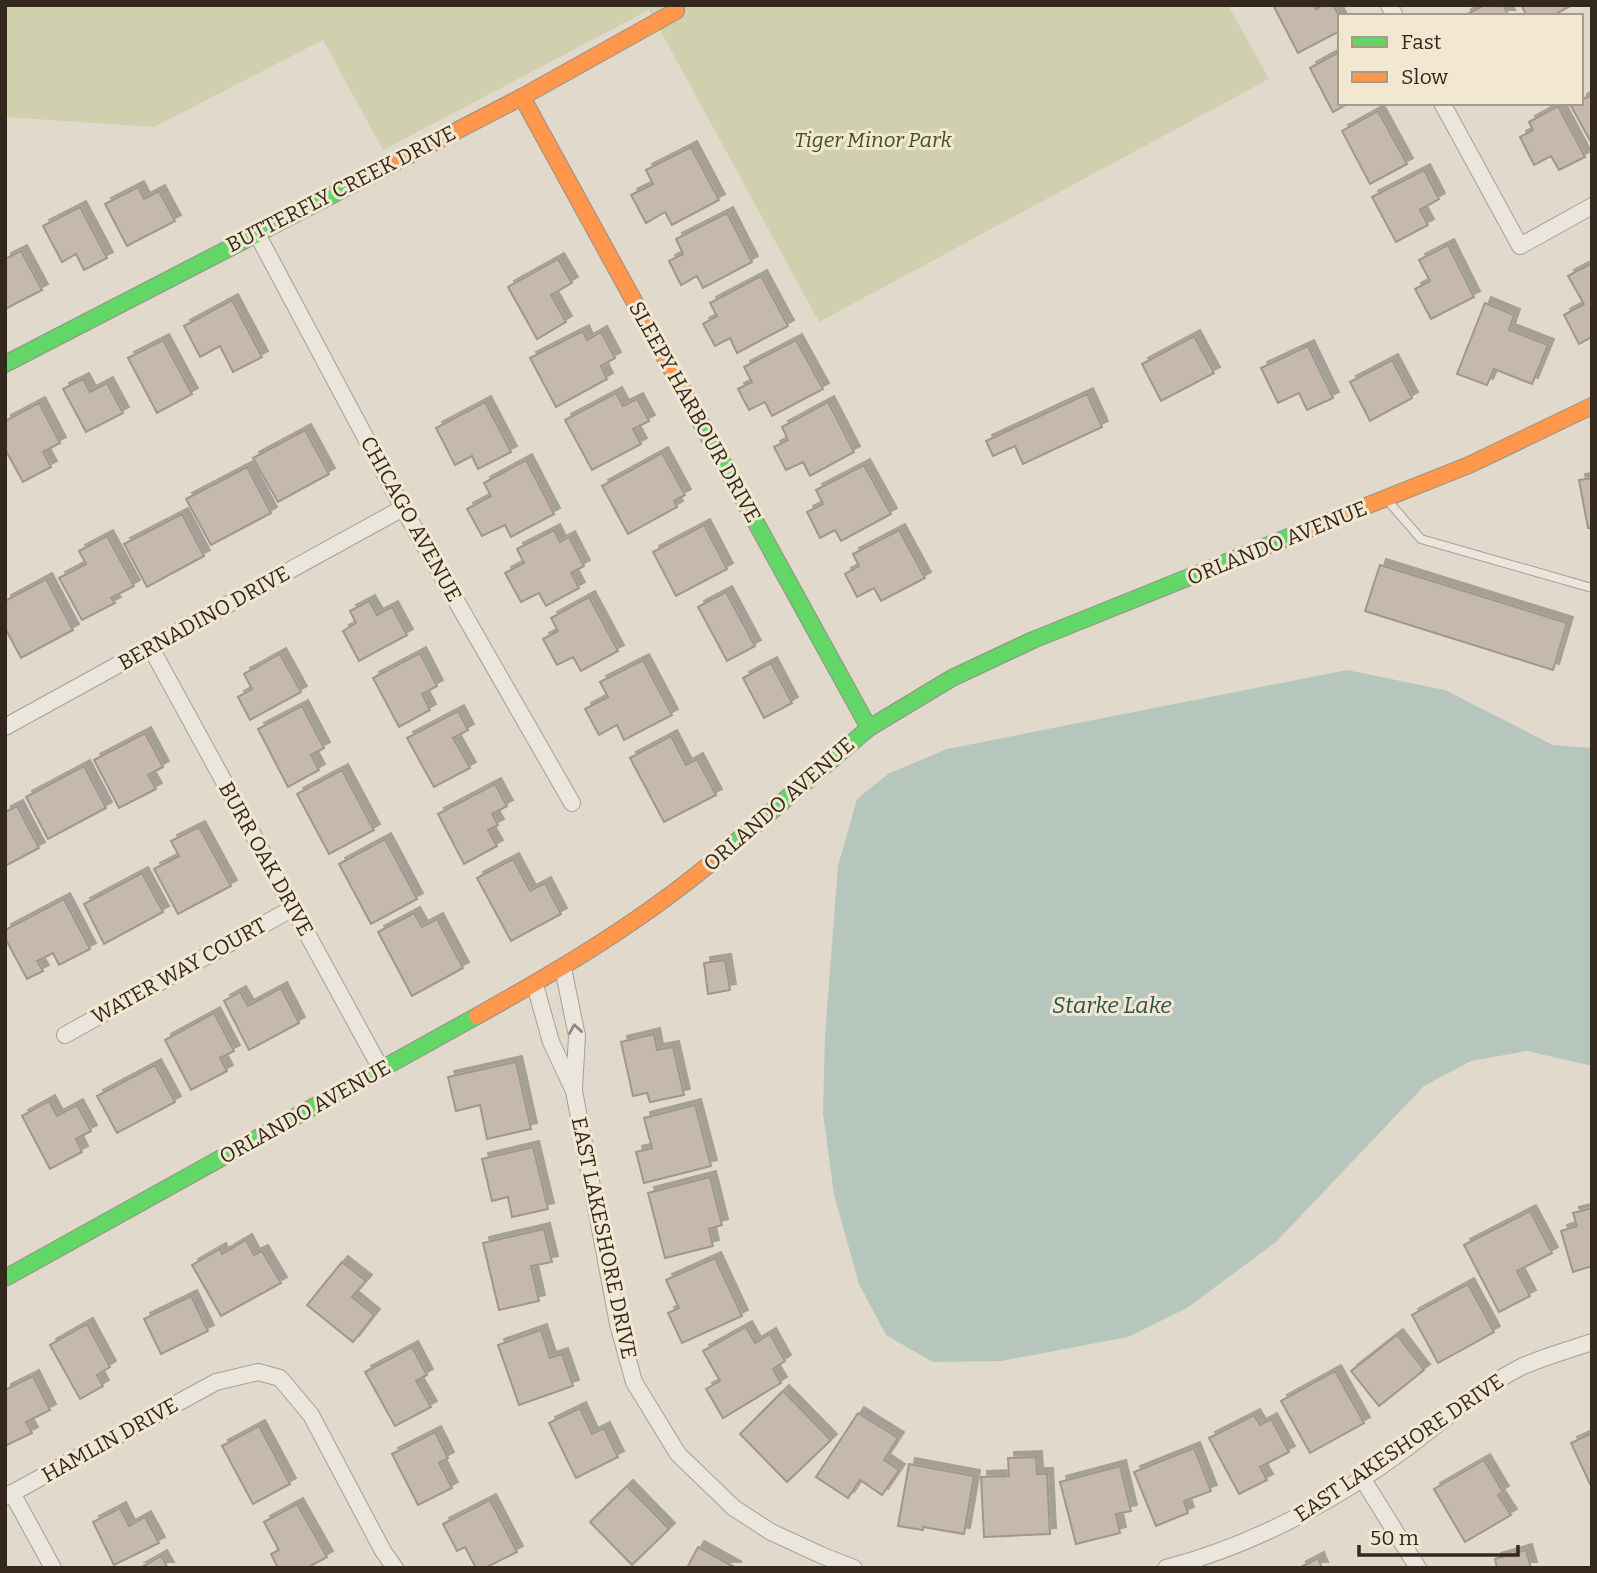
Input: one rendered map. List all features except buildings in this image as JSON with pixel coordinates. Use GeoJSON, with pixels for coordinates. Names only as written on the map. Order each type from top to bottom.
{"type":"FeatureCollection","features":[{"type":"Feature","properties":{"kind":"street","name":"BUTTERFLY CREEK DRIVE"},"geometry":{"type":"LineString","coordinates":[[5,364],[256,232],[522,97],[676,11]]}},
{"type":"Feature","properties":{"kind":"street","name":"SLEEPY HARBOUR DRIVE"},"geometry":{"type":"LineString","coordinates":[[522,97],[869,728]]}},
{"type":"Feature","properties":{"kind":"street"},"geometry":{"type":"LineString","coordinates":[[1443,105],[1520,246],[1592,206]]}},
{"type":"Feature","properties":{"kind":"street","name":"CHICAGO AVENUE"},"geometry":{"type":"LineString","coordinates":[[256,232],[403,508],[572,803]]}},
{"type":"Feature","properties":{"kind":"street","name":"ORLANDO AVENUE"},"geometry":{"type":"LineString","coordinates":[[5,1278],[563,968],[634,921],[699,873],[869,728],[952,678],[1033,640],[1469,465],[1592,406]]}},
{"type":"Feature","properties":{"kind":"street","name":"BERNADINO DRIVE"},"geometry":{"type":"LineString","coordinates":[[5,727],[403,508]]}},
{"type":"Feature","properties":{"kind":"street","name":"BURR OAK DRIVE"},"geometry":{"type":"LineString","coordinates":[[151,648],[382,1069]]}},
{"type":"Feature","properties":{"kind":"street","name":"WATER WAY COURT"},"geometry":{"type":"LineString","coordinates":[[65,1035],[293,908]]}},
{"type":"Feature","properties":{"kind":"street","name":"EAST LAKESHORE DRIVE"},"geometry":{"type":"LineString","coordinates":[[563,968],[577,1036],[574,1091],[618,1324],[634,1381],[678,1454],[734,1508],[771,1532],[821,1556],[854,1568]]}},
{"type":"Feature","properties":{"kind":"street","name":"EAST LAKESHORE DRIVE"},"geometry":{"type":"LineString","coordinates":[[535,985],[551,1042],[574,1091]]}},
{"type":"Feature","properties":{"kind":"street","name":"EAST LAKESHORE DRIVE"},"geometry":{"type":"LineString","coordinates":[[1166,1568],[1199,1559],[1291,1521],[1362,1478],[1406,1448],[1463,1403],[1522,1367],[1592,1342]]}},
{"type":"Feature","properties":{"kind":"street","name":"HAMLIN DRIVE"},"geometry":{"type":"LineString","coordinates":[[9,1495],[216,1382],[258,1372],[280,1378],[311,1415],[383,1551],[395,1568]]}},
{"type":"Feature","properties":{"kind":"street"},"geometry":{"type":"LineString","coordinates":[[1362,1478],[1418,1568]]}},
{"type":"Feature","properties":{"kind":"street"},"geometry":{"type":"LineString","coordinates":[[9,1495],[53,1568]]}},
{"type":"Feature","properties":{"kind":"lane"},"geometry":{"type":"LineString","coordinates":[[1386,499],[1421,539],[1592,588]]}},
{"type":"Feature","properties":{"kind":"green space","name":"Tiger Minor Park"},"geometry":{"type":"Polygon","coordinates":[[[5,5],[1228,5],[1269,79],[819,322],[649,10],[383,150],[323,40],[154,127],[5,117],[5,5]]]}},
{"type":"Feature","properties":{"kind":"water","name":"Starke Lake"},"geometry":{"type":"Polygon","coordinates":[[[1347,670],[1445,690],[1553,745],[1592,748],[1592,1066],[1527,1051],[1471,1061],[1424,1086],[1276,1242],[1187,1308],[1128,1337],[1001,1361],[933,1362],[886,1335],[859,1284],[834,1195],[823,1113],[825,1035],[838,866],[857,799],[888,774],[947,749],[1347,670]]]}},
{"type":"Feature","properties":{"kind":"traffic: fast"},"geometry":{"type":"LineString","coordinates":[[5,364],[369,176]]}},
{"type":"Feature","properties":{"kind":"traffic: fast"},"geometry":{"type":"LineString","coordinates":[[690,403],[869,728]]}},
{"type":"Feature","properties":{"kind":"traffic: fast"},"geometry":{"type":"LineString","coordinates":[[718,857],[869,728],[952,678],[1033,640],[1296,534]]}},
{"type":"Feature","properties":{"kind":"traffic: fast"},"geometry":{"type":"LineString","coordinates":[[5,1278],[477,1016]]}},
{"type":"Feature","properties":{"kind":"traffic: slow"},"geometry":{"type":"LineString","coordinates":[[369,176],[522,97],[676,11]]}},
{"type":"Feature","properties":{"kind":"traffic: slow"},"geometry":{"type":"LineString","coordinates":[[522,97],[690,403]]}},
{"type":"Feature","properties":{"kind":"traffic: slow"},"geometry":{"type":"LineString","coordinates":[[1296,534],[1469,465],[1592,406]]}},
{"type":"Feature","properties":{"kind":"traffic: slow"},"geometry":{"type":"LineString","coordinates":[[477,1016],[631,923],[718,857]]}}]}
